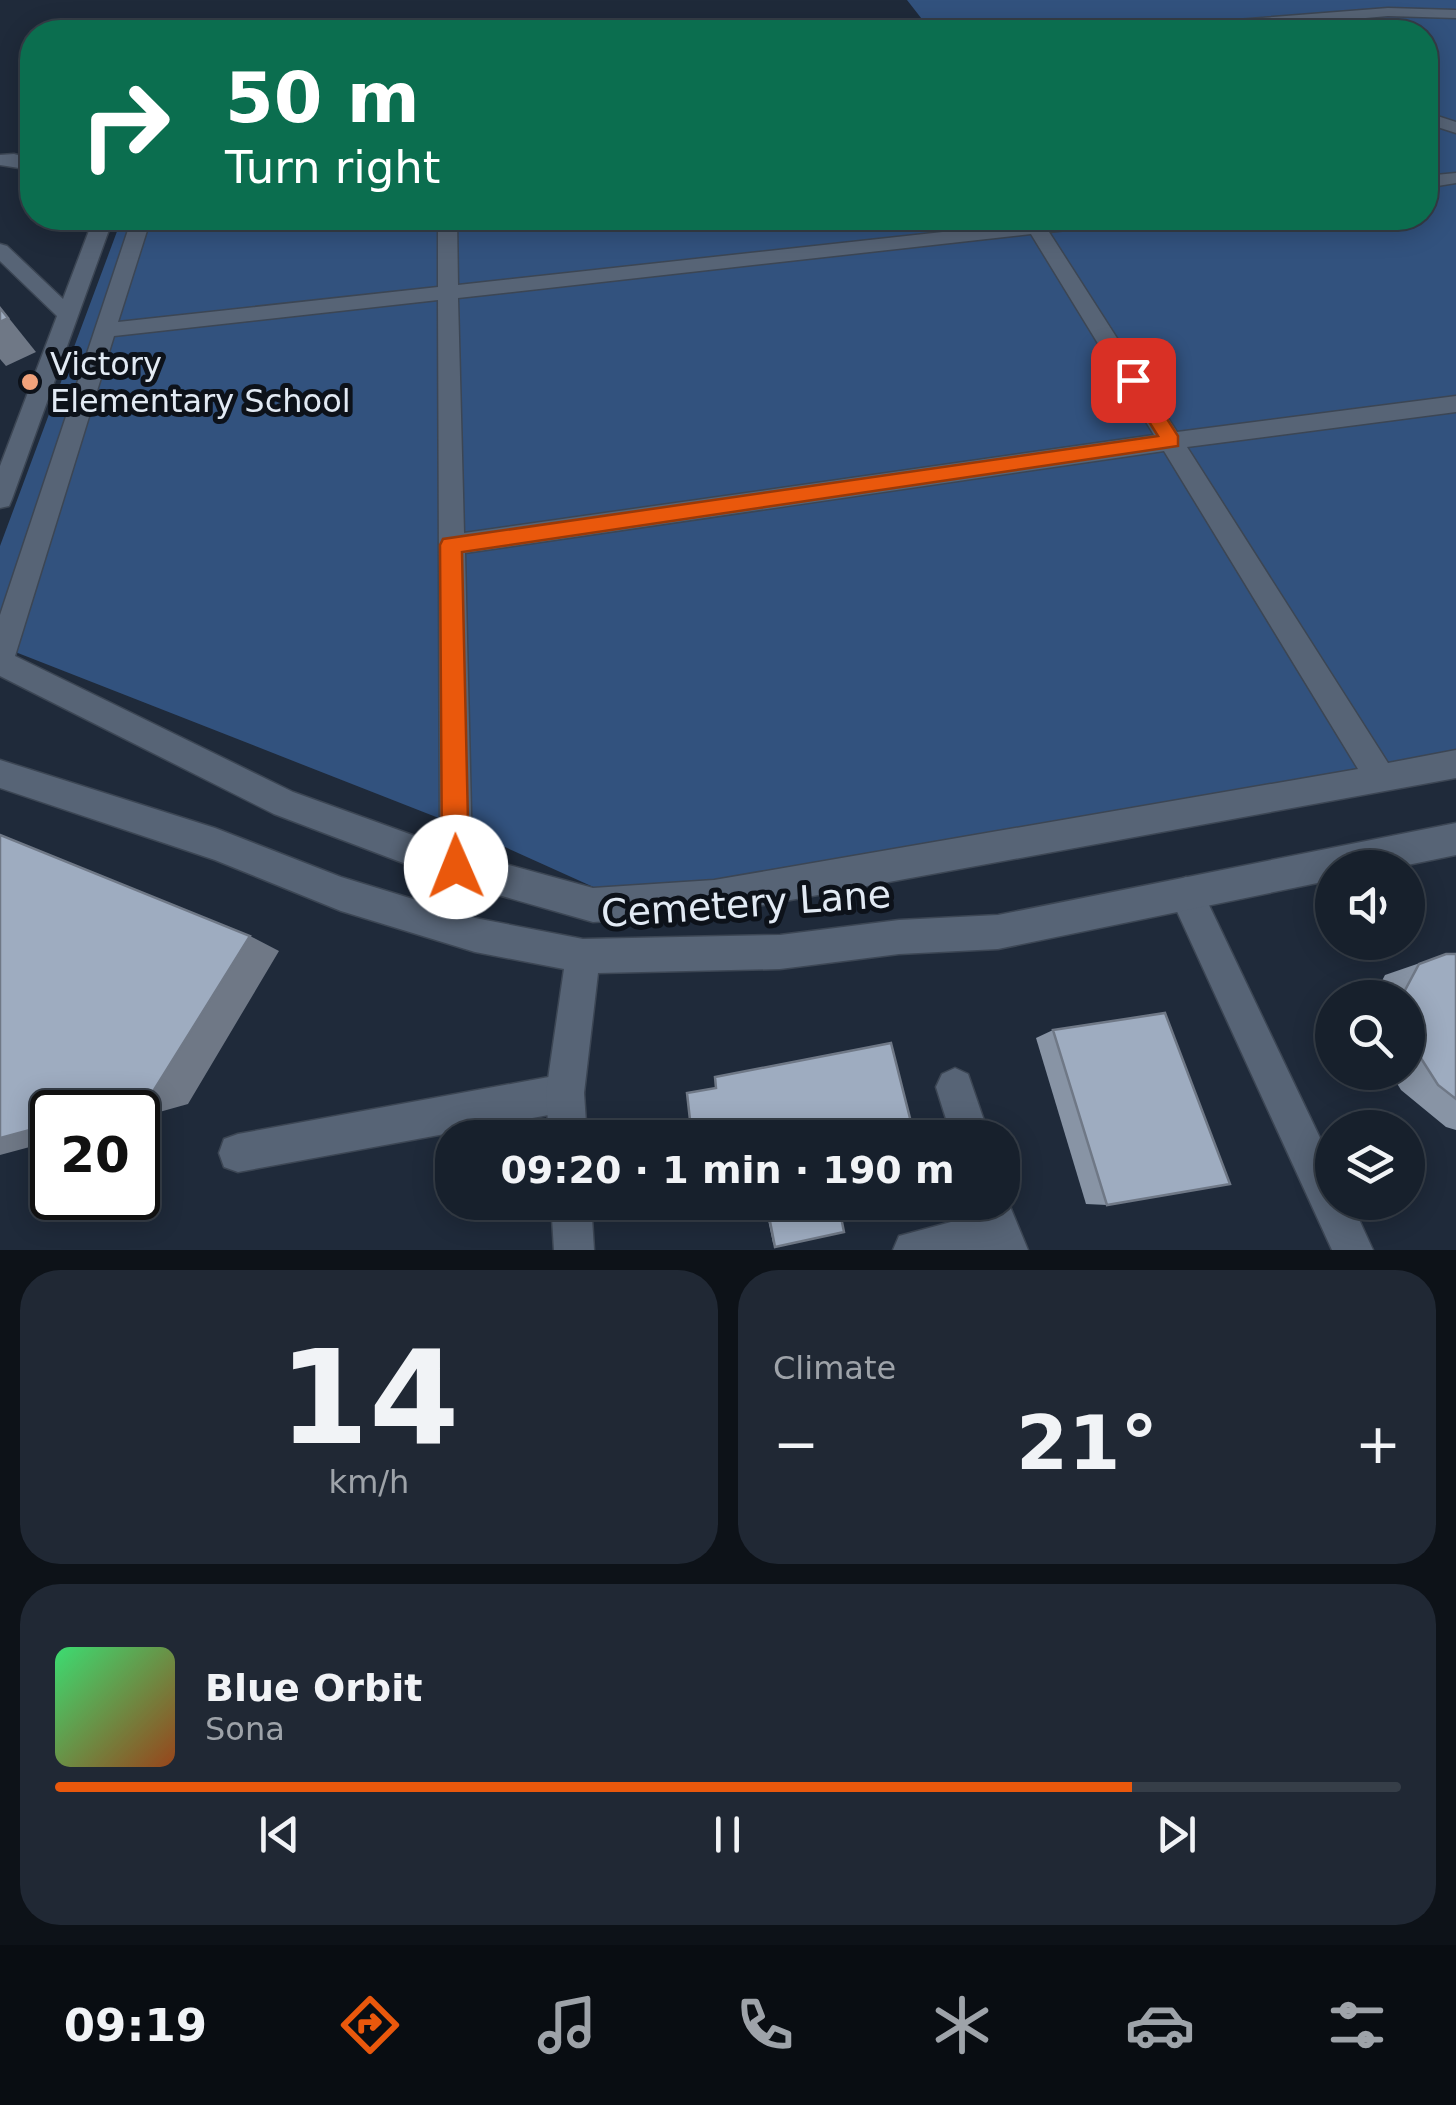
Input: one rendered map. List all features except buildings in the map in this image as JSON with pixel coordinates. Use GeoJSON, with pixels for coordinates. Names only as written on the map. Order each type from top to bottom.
{"type":"FeatureCollection","features":[{"type":"Feature","properties":{"kind":"street"},"geometry":{"type":"LineString","coordinates":[[1308,20],[1388,12],[1456,14]]}},
{"type":"Feature","properties":{"kind":"street"},"geometry":{"type":"LineString","coordinates":[[0,499],[99,230]]}},
{"type":"Feature","properties":{"kind":"street"},"geometry":{"type":"LineString","coordinates":[[137,230],[0,660],[286,804],[456,867],[593,905],[714,896],[1456,764]]}},
{"type":"Feature","properties":{"kind":"street"},"geometry":{"type":"LineString","coordinates":[[446,230],[456,867]]}},
{"type":"Feature","properties":{"kind":"street"},"geometry":{"type":"LineString","coordinates":[[105,330],[967,230]]}},
{"type":"Feature","properties":{"kind":"street"},"geometry":{"type":"LineString","coordinates":[[1039,230],[1382,778]]}},
{"type":"Feature","properties":{"kind":"street"},"geometry":{"type":"LineString","coordinates":[[0,250],[69,316]]}},
{"type":"Feature","properties":{"kind":"street"},"geometry":{"type":"LineString","coordinates":[[451,545],[1456,404]]}},
{"type":"Feature","properties":{"kind":"street"},"geometry":{"type":"LineString","coordinates":[[0,438],[28,424]]}},
{"type":"Feature","properties":{"kind":"street","name":"Cemetery Lane"},"geometry":{"type":"LineString","coordinates":[[0,774],[214,844],[341,894],[475,935],[583,956],[671,958],[780,952],[900,936],[998,932],[1456,839]]}},
{"type":"Feature","properties":{"kind":"street"},"geometry":{"type":"LineString","coordinates":[[1186,894],[1353,1250]]}},
{"type":"Feature","properties":{"kind":"street"},"geometry":{"type":"LineString","coordinates":[[567,1120],[565,1093],[583,956]]}},
{"type":"Feature","properties":{"kind":"street"},"geometry":{"type":"LineString","coordinates":[[955,1087],[966,1120]]}},
{"type":"Feature","properties":{"kind":"street"},"geometry":{"type":"LineString","coordinates":[[238,1152],[565,1093]]}},
{"type":"Feature","properties":{"kind":"street"},"geometry":{"type":"LineString","coordinates":[[572,1220],[574,1250]]}},
{"type":"Feature","properties":{"kind":"street"},"geometry":{"type":"LineString","coordinates":[[913,1250],[1000,1228]]}},
{"type":"Feature","properties":{"kind":"shaded area"},"geometry":{"type":"Polygon","coordinates":[[[907,0],[1456,0],[1456,760],[620,899],[454,824],[0,646],[0,546],[118,230],[1438,230],[1438,20],[923,20],[907,0]]]}},
{"type":"Feature","properties":{"kind":"place","name":"Victory Elementary School"},"geometry":{"type":"Point","coordinates":[30,382]}},
{"type":"Feature","properties":{"kind":"route"},"geometry":{"type":"LineString","coordinates":[[456,867],[451,545],[1171,441],[1133,380]]}}]}
